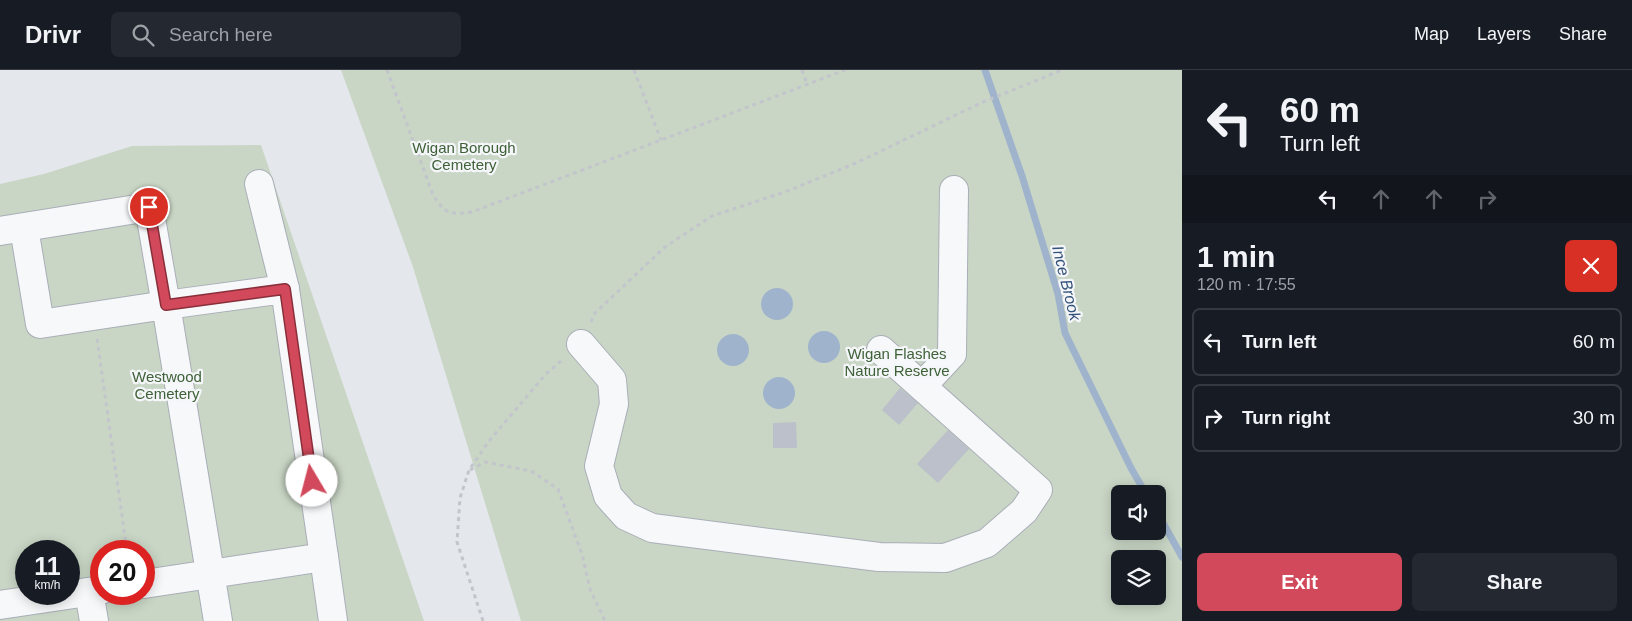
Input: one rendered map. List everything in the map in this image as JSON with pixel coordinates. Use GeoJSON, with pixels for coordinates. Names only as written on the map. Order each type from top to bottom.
{"type":"FeatureCollection","features":[{"type":"Feature","properties":{"kind":"lane"},"geometry":{"type":"LineString","coordinates":[[259,184],[285,289],[334,621]]}},
{"type":"Feature","properties":{"kind":"lane"},"geometry":{"type":"LineString","coordinates":[[922,386],[952,354],[954,190]]}},
{"type":"Feature","properties":{"kind":"lane"},"geometry":{"type":"LineString","coordinates":[[218,621],[211,574],[166,305],[149,207],[12,229],[40,324],[166,305],[285,289]]}},
{"type":"Feature","properties":{"kind":"lane"},"geometry":{"type":"LineString","coordinates":[[581,344],[612,380],[614,404],[599,466],[608,496],[626,516],[652,528],[870,556],[945,558],[987,543],[1024,511],[1038,490],[881,350]]}},
{"type":"Feature","properties":{"kind":"lane"},"geometry":{"type":"LineString","coordinates":[[155,582],[324,557]]}},
{"type":"Feature","properties":{"kind":"lane"},"geometry":{"type":"LineString","coordinates":[[0,606],[90,592]]}},
{"type":"Feature","properties":{"kind":"lane"},"geometry":{"type":"LineString","coordinates":[[94,621],[95,605]]}},
{"type":"Feature","properties":{"kind":"path"},"geometry":{"type":"LineString","coordinates":[[387,70],[433,195],[442,209],[455,214],[472,212],[845,70]]}},
{"type":"Feature","properties":{"kind":"path"},"geometry":{"type":"LineString","coordinates":[[634,70],[661,140]]}},
{"type":"Feature","properties":{"kind":"path"},"geometry":{"type":"LineString","coordinates":[[802,70],[807,84]]}},
{"type":"Feature","properties":{"kind":"path"},"geometry":{"type":"LineString","coordinates":[[482,621],[457,542],[460,498],[469,470],[489,441],[545,375],[581,344],[595,313],[665,247],[712,216],[785,192],[848,167],[1010,90],[1062,70]]}},
{"type":"Feature","properties":{"kind":"path"},"geometry":{"type":"LineString","coordinates":[[96,338],[125,540]]}},
{"type":"Feature","properties":{"kind":"path"},"geometry":{"type":"LineString","coordinates":[[469,470],[485,462],[531,471],[558,489],[582,554],[590,589],[605,621]]}},
{"type":"Feature","properties":{"kind":"green space","name":"Wigan Flashes Nature Reserve"},"geometry":{"type":"Polygon","coordinates":[[[341,70],[1182,70],[1182,621],[521,621],[413,267],[341,70]]]}},
{"type":"Feature","properties":{"kind":"green space","name":"Westwood Cemetery"},"geometry":{"type":"Polygon","coordinates":[[[261,145],[424,621],[0,621],[0,184],[44,174],[132,146],[261,145]]]}},
{"type":"Feature","properties":{"kind":"water"},"geometry":{"type":"Polygon","coordinates":[[[777,288],[783,289],[788,293],[792,298],[792,310],[788,315],[783,319],[777,320],[771,319],[766,315],[762,310],[761,304],[762,298],[766,293],[771,289],[777,288]]]}},
{"type":"Feature","properties":{"kind":"water"},"geometry":{"type":"Polygon","coordinates":[[[824,331],[830,332],[835,336],[839,341],[839,353],[835,358],[830,362],[824,363],[818,362],[813,358],[809,353],[808,347],[809,341],[813,336],[818,332],[824,331]]]}},
{"type":"Feature","properties":{"kind":"water"},"geometry":{"type":"Polygon","coordinates":[[[733,334],[739,335],[744,339],[748,344],[748,356],[744,361],[739,365],[733,366],[727,365],[722,361],[718,356],[717,350],[718,344],[722,339],[727,335],[733,334]]]}},
{"type":"Feature","properties":{"kind":"water"},"geometry":{"type":"Polygon","coordinates":[[[779,377],[785,378],[790,382],[794,387],[794,399],[790,404],[785,408],[779,409],[773,408],[768,404],[764,399],[763,393],[764,387],[768,382],[773,378],[779,377]]]}},
{"type":"Feature","properties":{"kind":"building"},"geometry":{"type":"Polygon","coordinates":[[[900,388],[918,403],[899,425],[882,410],[900,388]]]}},
{"type":"Feature","properties":{"kind":"building"},"geometry":{"type":"Polygon","coordinates":[[[796,422],[797,448],[773,448],[773,423],[796,422]]]}},
{"type":"Feature","properties":{"kind":"building"},"geometry":{"type":"Polygon","coordinates":[[[948,430],[969,449],[938,483],[917,464],[948,430]]]}},
{"type":"Feature","properties":{"kind":"waterway","name":"Ince Brook"},"geometry":{"type":"LineString","coordinates":[[985,70],[1022,176],[1058,294],[1065,333],[1141,485]]}},
{"type":"Feature","properties":{"kind":"waterway","name":"Ince Brook"},"geometry":{"type":"LineString","coordinates":[[1166,528],[1182,557]]}},
{"type":"Feature","properties":{"kind":"route"},"geometry":{"type":"LineString","coordinates":[[149,207],[166,305],[285,289],[312,481]]}},
{"type":"Feature","properties":{"kind":"park label","name":"Wigan Borough Cemetery"},"geometry":{"type":"Point","coordinates":[464,156]}}]}
